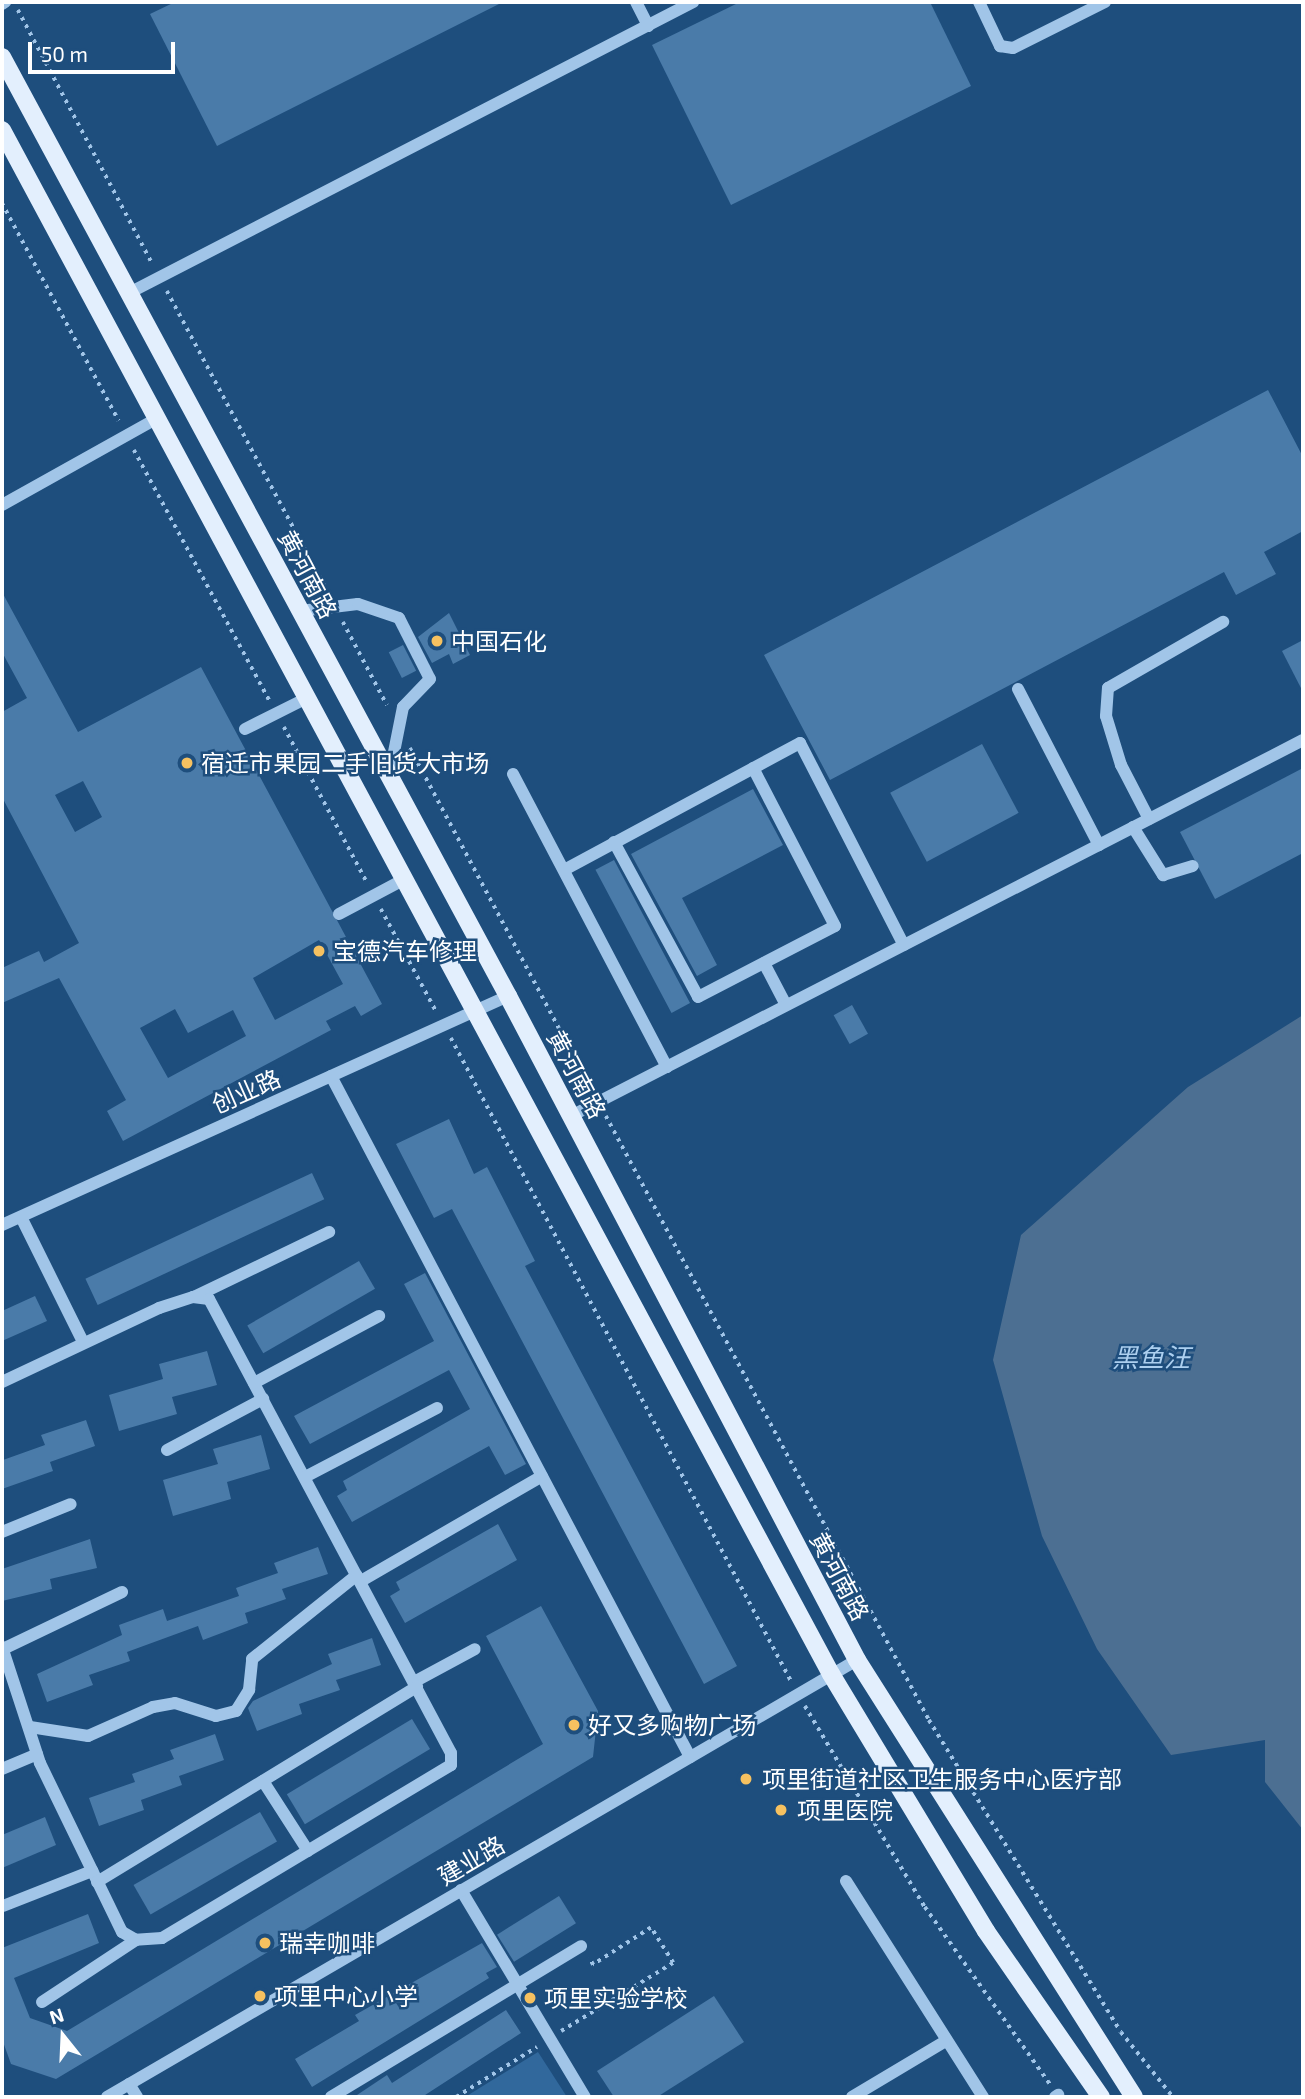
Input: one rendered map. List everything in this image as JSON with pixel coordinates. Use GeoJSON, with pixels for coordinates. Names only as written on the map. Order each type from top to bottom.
{"type":"FeatureCollection","features":[{"type":"Feature","properties":{"kind":"main road","name":"黄河南路"},"geometry":{"type":"LineString","coordinates":[[2,57],[508,996],[857,1660],[1134,2097]]}},
{"type":"Feature","properties":{"kind":"main road"},"geometry":{"type":"LineString","coordinates":[[2,130],[401,881],[831,1674],[986,1931],[1101,2097]]}},
{"type":"Feature","properties":{"kind":"street"},"geometry":{"type":"LineString","coordinates":[[636,2],[649,26]]}},
{"type":"Feature","properties":{"kind":"street"},"geometry":{"type":"LineString","coordinates":[[129,293],[693,2]]}},
{"type":"Feature","properties":{"kind":"street"},"geometry":{"type":"LineString","coordinates":[[979,2],[1000,46],[1013,48],[1105,2]]}},
{"type":"Feature","properties":{"kind":"street"},"geometry":{"type":"LineString","coordinates":[[2,505],[156,419]]}},
{"type":"Feature","properties":{"kind":"street"},"geometry":{"type":"LineString","coordinates":[[300,611],[358,604],[399,618],[430,679],[403,707],[389,777]]}},
{"type":"Feature","properties":{"kind":"street"},"geometry":{"type":"LineString","coordinates":[[1149,819],[1121,765],[1106,716],[1108,688],[1223,622]]}},
{"type":"Feature","properties":{"kind":"street"},"geometry":{"type":"LineString","coordinates":[[1018,689],[1099,845]]}},
{"type":"Feature","properties":{"kind":"street"},"geometry":{"type":"LineString","coordinates":[[244,729],[304,699]]}},
{"type":"Feature","properties":{"kind":"street"},"geometry":{"type":"LineString","coordinates":[[571,1116],[1303,740]]}},
{"type":"Feature","properties":{"kind":"street"},"geometry":{"type":"LineString","coordinates":[[564,870],[800,743],[904,945]]}},
{"type":"Feature","properties":{"kind":"street"},"geometry":{"type":"LineString","coordinates":[[614,842],[698,998],[835,926],[753,768]]}},
{"type":"Feature","properties":{"kind":"street"},"geometry":{"type":"LineString","coordinates":[[513,774],[667,1067]]}},
{"type":"Feature","properties":{"kind":"street"},"geometry":{"type":"LineString","coordinates":[[1133,827],[1163,875],[1193,866]]}},
{"type":"Feature","properties":{"kind":"street"},"geometry":{"type":"LineString","coordinates":[[339,914],[401,881]]}},
{"type":"Feature","properties":{"kind":"street"},"geometry":{"type":"LineString","coordinates":[[764,963],[786,1005]]}},
{"type":"Feature","properties":{"kind":"street","name":"创业路"},"geometry":{"type":"LineString","coordinates":[[2,1226],[508,996]]}},
{"type":"Feature","properties":{"kind":"street"},"geometry":{"type":"LineString","coordinates":[[331,1076],[690,1757]]}},
{"type":"Feature","properties":{"kind":"street"},"geometry":{"type":"LineString","coordinates":[[21,1217],[83,1342]]}},
{"type":"Feature","properties":{"kind":"street"},"geometry":{"type":"LineString","coordinates":[[2,1382],[83,1342],[193,1297],[329,1232]]}},
{"type":"Feature","properties":{"kind":"street"},"geometry":{"type":"LineString","coordinates":[[42,2001],[136,1940],[162,1938],[451,1765],[451,1753],[209,1299],[193,1297]]}},
{"type":"Feature","properties":{"kind":"street"},"geometry":{"type":"LineString","coordinates":[[254,1382],[379,1316]]}},
{"type":"Feature","properties":{"kind":"street"},"geometry":{"type":"LineString","coordinates":[[167,1450],[263,1399]]}},
{"type":"Feature","properties":{"kind":"street"},"geometry":{"type":"LineString","coordinates":[[305,1477],[437,1408]]}},
{"type":"Feature","properties":{"kind":"street"},"geometry":{"type":"LineString","coordinates":[[30,1727],[88,1736],[153,1707],[175,1703],[216,1716],[236,1711],[249,1689],[252,1659],[359,1578],[542,1476]]}},
{"type":"Feature","properties":{"kind":"street"},"geometry":{"type":"LineString","coordinates":[[2,1532],[71,1504]]}},
{"type":"Feature","properties":{"kind":"street"},"geometry":{"type":"LineString","coordinates":[[122,1592],[2,1648],[37,1754],[121,1932],[136,1940]]}},
{"type":"Feature","properties":{"kind":"street"},"geometry":{"type":"LineString","coordinates":[[4,1906],[95,1877],[263,1781],[475,1648]]}},
{"type":"Feature","properties":{"kind":"street","name":"建业路"},"geometry":{"type":"LineString","coordinates":[[107,2097],[857,1660]]}},
{"type":"Feature","properties":{"kind":"street"},"geometry":{"type":"LineString","coordinates":[[2,1769],[37,1754]]}},
{"type":"Feature","properties":{"kind":"street"},"geometry":{"type":"LineString","coordinates":[[263,1781],[307,1851]]}},
{"type":"Feature","properties":{"kind":"street"},"geometry":{"type":"LineString","coordinates":[[846,1881],[944,2042],[984,2097]]}},
{"type":"Feature","properties":{"kind":"street"},"geometry":{"type":"LineString","coordinates":[[461,1890],[585,2097]]}},
{"type":"Feature","properties":{"kind":"street"},"geometry":{"type":"LineString","coordinates":[[331,2097],[581,1946]]}},
{"type":"Feature","properties":{"kind":"street"},"geometry":{"type":"LineString","coordinates":[[852,2097],[944,2042]]}},
{"type":"Feature","properties":{"kind":"street"},"geometry":{"type":"LineString","coordinates":[[130,2084],[136,2097]]}},
{"type":"Feature","properties":{"kind":"path"},"geometry":{"type":"LineString","coordinates":[[14,2],[929,1720],[1114,2021],[1173,2097]]}},
{"type":"Feature","properties":{"kind":"path"},"geometry":{"type":"LineString","coordinates":[[2,203],[374,895],[798,1694],[925,1907],[1056,2096]]}},
{"type":"Feature","properties":{"kind":"path"},"geometry":{"type":"LineString","coordinates":[[456,2097],[673,1963],[651,1928],[593,1965],[581,1946]]}},
{"type":"Feature","properties":{"kind":"shaded area"},"geometry":{"type":"Polygon","coordinates":[[[538,2052],[567,2097],[465,2097],[538,2052]]]}},
{"type":"Feature","properties":{"kind":"water","name":"黑鱼汪"},"geometry":{"type":"Polygon","coordinates":[[[1303,1015],[1303,1830],[1265,1782],[1265,1740],[1171,1755],[1097,1649],[1042,1536],[993,1360],[1021,1235],[1188,1087],[1303,1015]]]}},
{"type":"Feature","properties":{"kind":"building"},"geometry":{"type":"Polygon","coordinates":[[[175,2],[503,2],[217,146],[150,14],[175,2]]]}},
{"type":"Feature","properties":{"kind":"building"},"geometry":{"type":"Polygon","coordinates":[[[740,2],[930,2],[971,86],[731,205],[652,45],[740,2]]]}},
{"type":"Feature","properties":{"kind":"building"},"geometry":{"type":"Polygon","coordinates":[[[1268,390],[1303,457],[1303,531],[1264,552],[1276,574],[1236,595],[1224,572],[830,780],[764,655],[1268,390]]]}},
{"type":"Feature","properties":{"kind":"building"},"geometry":{"type":"Polygon","coordinates":[[[2,592],[78,732],[201,667],[382,1004],[361,1016],[355,1006],[326,1021],[331,1030],[123,1141],[107,1111],[126,1100],[59,978],[2,1003],[2,968],[39,951],[44,962],[79,943],[2,797],[2,712],[27,698],[2,652],[2,592]],[[83,781],[55,795],[75,832],[102,817],[83,781]],[[319,940],[253,978],[275,1020],[343,984],[319,940]],[[175,1009],[140,1028],[168,1078],[246,1036],[233,1010],[188,1033],[175,1009]]]}},
{"type":"Feature","properties":{"kind":"building"},"geometry":{"type":"Polygon","coordinates":[[[449,613],[470,655],[453,664],[449,654],[432,663],[418,637],[449,613]]]}},
{"type":"Feature","properties":{"kind":"building"},"geometry":{"type":"Polygon","coordinates":[[[1303,640],[1303,692],[1282,651],[1303,640]]]}},
{"type":"Feature","properties":{"kind":"building"},"geometry":{"type":"Polygon","coordinates":[[[403,645],[416,671],[402,678],[389,652],[403,645]]]}},
{"type":"Feature","properties":{"kind":"building"},"geometry":{"type":"Polygon","coordinates":[[[982,744],[1019,813],[927,862],[890,793],[982,744]]]}},
{"type":"Feature","properties":{"kind":"building"},"geometry":{"type":"Polygon","coordinates":[[[1303,768],[1303,853],[1215,899],[1180,832],[1303,768]]]}},
{"type":"Feature","properties":{"kind":"building"},"geometry":{"type":"Polygon","coordinates":[[[753,789],[783,845],[682,898],[717,965],[697,976],[631,854],[753,789]]]}},
{"type":"Feature","properties":{"kind":"building"},"geometry":{"type":"Polygon","coordinates":[[[614,860],[690,1003],[672,1013],[595,870],[614,860]]]}},
{"type":"Feature","properties":{"kind":"building"},"geometry":{"type":"Polygon","coordinates":[[[852,1005],[868,1034],[850,1044],[834,1015],[852,1005]]]}},
{"type":"Feature","properties":{"kind":"building"},"geometry":{"type":"Polygon","coordinates":[[[449,1119],[474,1174],[487,1167],[535,1261],[525,1266],[737,1666],[704,1684],[452,1209],[434,1218],[396,1144],[449,1119]]]}},
{"type":"Feature","properties":{"kind":"building"},"geometry":{"type":"Polygon","coordinates":[[[312,1173],[324,1199],[98,1305],[85,1279],[312,1173]]]}},
{"type":"Feature","properties":{"kind":"building"},"geometry":{"type":"Polygon","coordinates":[[[359,1261],[375,1289],[263,1353],[247,1326],[359,1261]]]}},
{"type":"Feature","properties":{"kind":"building"},"geometry":{"type":"Polygon","coordinates":[[[425,1273],[526,1464],[505,1475],[489,1446],[352,1522],[337,1496],[347,1490],[343,1481],[470,1409],[449,1370],[310,1444],[294,1416],[434,1341],[404,1284],[425,1273]]]}},
{"type":"Feature","properties":{"kind":"building"},"geometry":{"type":"Polygon","coordinates":[[[35,1296],[47,1321],[2,1341],[2,1311],[35,1296]]]}},
{"type":"Feature","properties":{"kind":"building"},"geometry":{"type":"Polygon","coordinates":[[[207,1351],[217,1385],[172,1397],[177,1414],[119,1431],[109,1395],[163,1379],[159,1364],[207,1351]]]}},
{"type":"Feature","properties":{"kind":"building"},"geometry":{"type":"Polygon","coordinates":[[[86,1420],[95,1446],[50,1462],[53,1471],[2,1489],[3,1460],[45,1445],[41,1435],[86,1420]]]}},
{"type":"Feature","properties":{"kind":"building"},"geometry":{"type":"Polygon","coordinates":[[[261,1435],[270,1469],[227,1482],[231,1499],[173,1516],[163,1480],[218,1464],[213,1449],[261,1435]]]}},
{"type":"Feature","properties":{"kind":"building"},"geometry":{"type":"Polygon","coordinates":[[[498,1524],[517,1560],[405,1623],[390,1596],[400,1590],[396,1582],[498,1524]]]}},
{"type":"Feature","properties":{"kind":"building"},"geometry":{"type":"Polygon","coordinates":[[[90,1539],[97,1568],[50,1579],[52,1589],[2,1601],[2,1569],[90,1539]]]}},
{"type":"Feature","properties":{"kind":"building"},"geometry":{"type":"Polygon","coordinates":[[[318,1547],[328,1574],[282,1589],[286,1599],[245,1613],[248,1623],[203,1640],[198,1626],[127,1652],[130,1661],[89,1675],[93,1685],[47,1702],[37,1674],[122,1635],[119,1625],[163,1609],[167,1621],[239,1596],[236,1588],[278,1573],[274,1563],[318,1547]]]}},
{"type":"Feature","properties":{"kind":"building"},"geometry":{"type":"Polygon","coordinates":[[[541,1606],[598,1711],[593,1757],[56,2079],[11,2064],[2,2039],[2,1948],[88,1914],[99,1943],[14,1978],[30,2018],[67,2031],[543,1744],[486,1636],[541,1606]]]}},
{"type":"Feature","properties":{"kind":"building"},"geometry":{"type":"Polygon","coordinates":[[[372,1638],[381,1665],[336,1680],[340,1690],[299,1704],[302,1714],[257,1731],[248,1708],[253,1701],[332,1664],[328,1654],[372,1638]]]}},
{"type":"Feature","properties":{"kind":"building"},"geometry":{"type":"Polygon","coordinates":[[[412,1719],[430,1749],[305,1824],[287,1794],[412,1719]]]}},
{"type":"Feature","properties":{"kind":"building"},"geometry":{"type":"Polygon","coordinates":[[[215,1734],[224,1760],[179,1776],[182,1785],[141,1800],[144,1810],[99,1826],[89,1798],[135,1782],[132,1774],[174,1759],[170,1750],[215,1734]]]}},
{"type":"Feature","properties":{"kind":"building"},"geometry":{"type":"Polygon","coordinates":[[[260,1812],[277,1841],[151,1914],[134,1885],[260,1812]]]}},
{"type":"Feature","properties":{"kind":"building"},"geometry":{"type":"Polygon","coordinates":[[[45,1817],[56,1845],[2,1868],[2,1835],[45,1817]]]}},
{"type":"Feature","properties":{"kind":"building"},"geometry":{"type":"Polygon","coordinates":[[[559,1896],[576,1923],[514,1962],[497,1935],[559,1896]]]}},
{"type":"Feature","properties":{"kind":"building"},"geometry":{"type":"Polygon","coordinates":[[[482,1943],[497,1967],[486,1973],[489,1978],[312,2087],[295,2059],[359,2021],[355,2015],[482,1943]]]}},
{"type":"Feature","properties":{"kind":"building"},"geometry":{"type":"Polygon","coordinates":[[[714,1996],[744,2042],[657,2097],[614,2097],[597,2071],[714,1996]]]}},
{"type":"Feature","properties":{"kind":"building"},"geometry":{"type":"Polygon","coordinates":[[[506,2010],[521,2033],[422,2097],[354,2097],[387,2075],[392,2083],[506,2010]]]}},
{"type":"Feature","properties":{"kind":"place","name":"中国石化"},"geometry":{"type":"Point","coordinates":[437,641]}},
{"type":"Feature","properties":{"kind":"place","name":"宿迁市果园二手旧货大市场"},"geometry":{"type":"Point","coordinates":[187,763]}},
{"type":"Feature","properties":{"kind":"place","name":"宝德汽车修理"},"geometry":{"type":"Point","coordinates":[319,951]}},
{"type":"Feature","properties":{"kind":"place","name":"好又多购物广场"},"geometry":{"type":"Point","coordinates":[574,1725]}},
{"type":"Feature","properties":{"kind":"place","name":"项里街道社区卫生服务中心医疗部"},"geometry":{"type":"Point","coordinates":[746,1779]}},
{"type":"Feature","properties":{"kind":"place","name":"项里医院"},"geometry":{"type":"Point","coordinates":[781,1810]}},
{"type":"Feature","properties":{"kind":"place","name":"瑞幸咖啡"},"geometry":{"type":"Point","coordinates":[265,1943]}},
{"type":"Feature","properties":{"kind":"place","name":"项里中心小学"},"geometry":{"type":"Point","coordinates":[260,1996]}},
{"type":"Feature","properties":{"kind":"place","name":"项里实验学校"},"geometry":{"type":"Point","coordinates":[530,1998]}}]}
